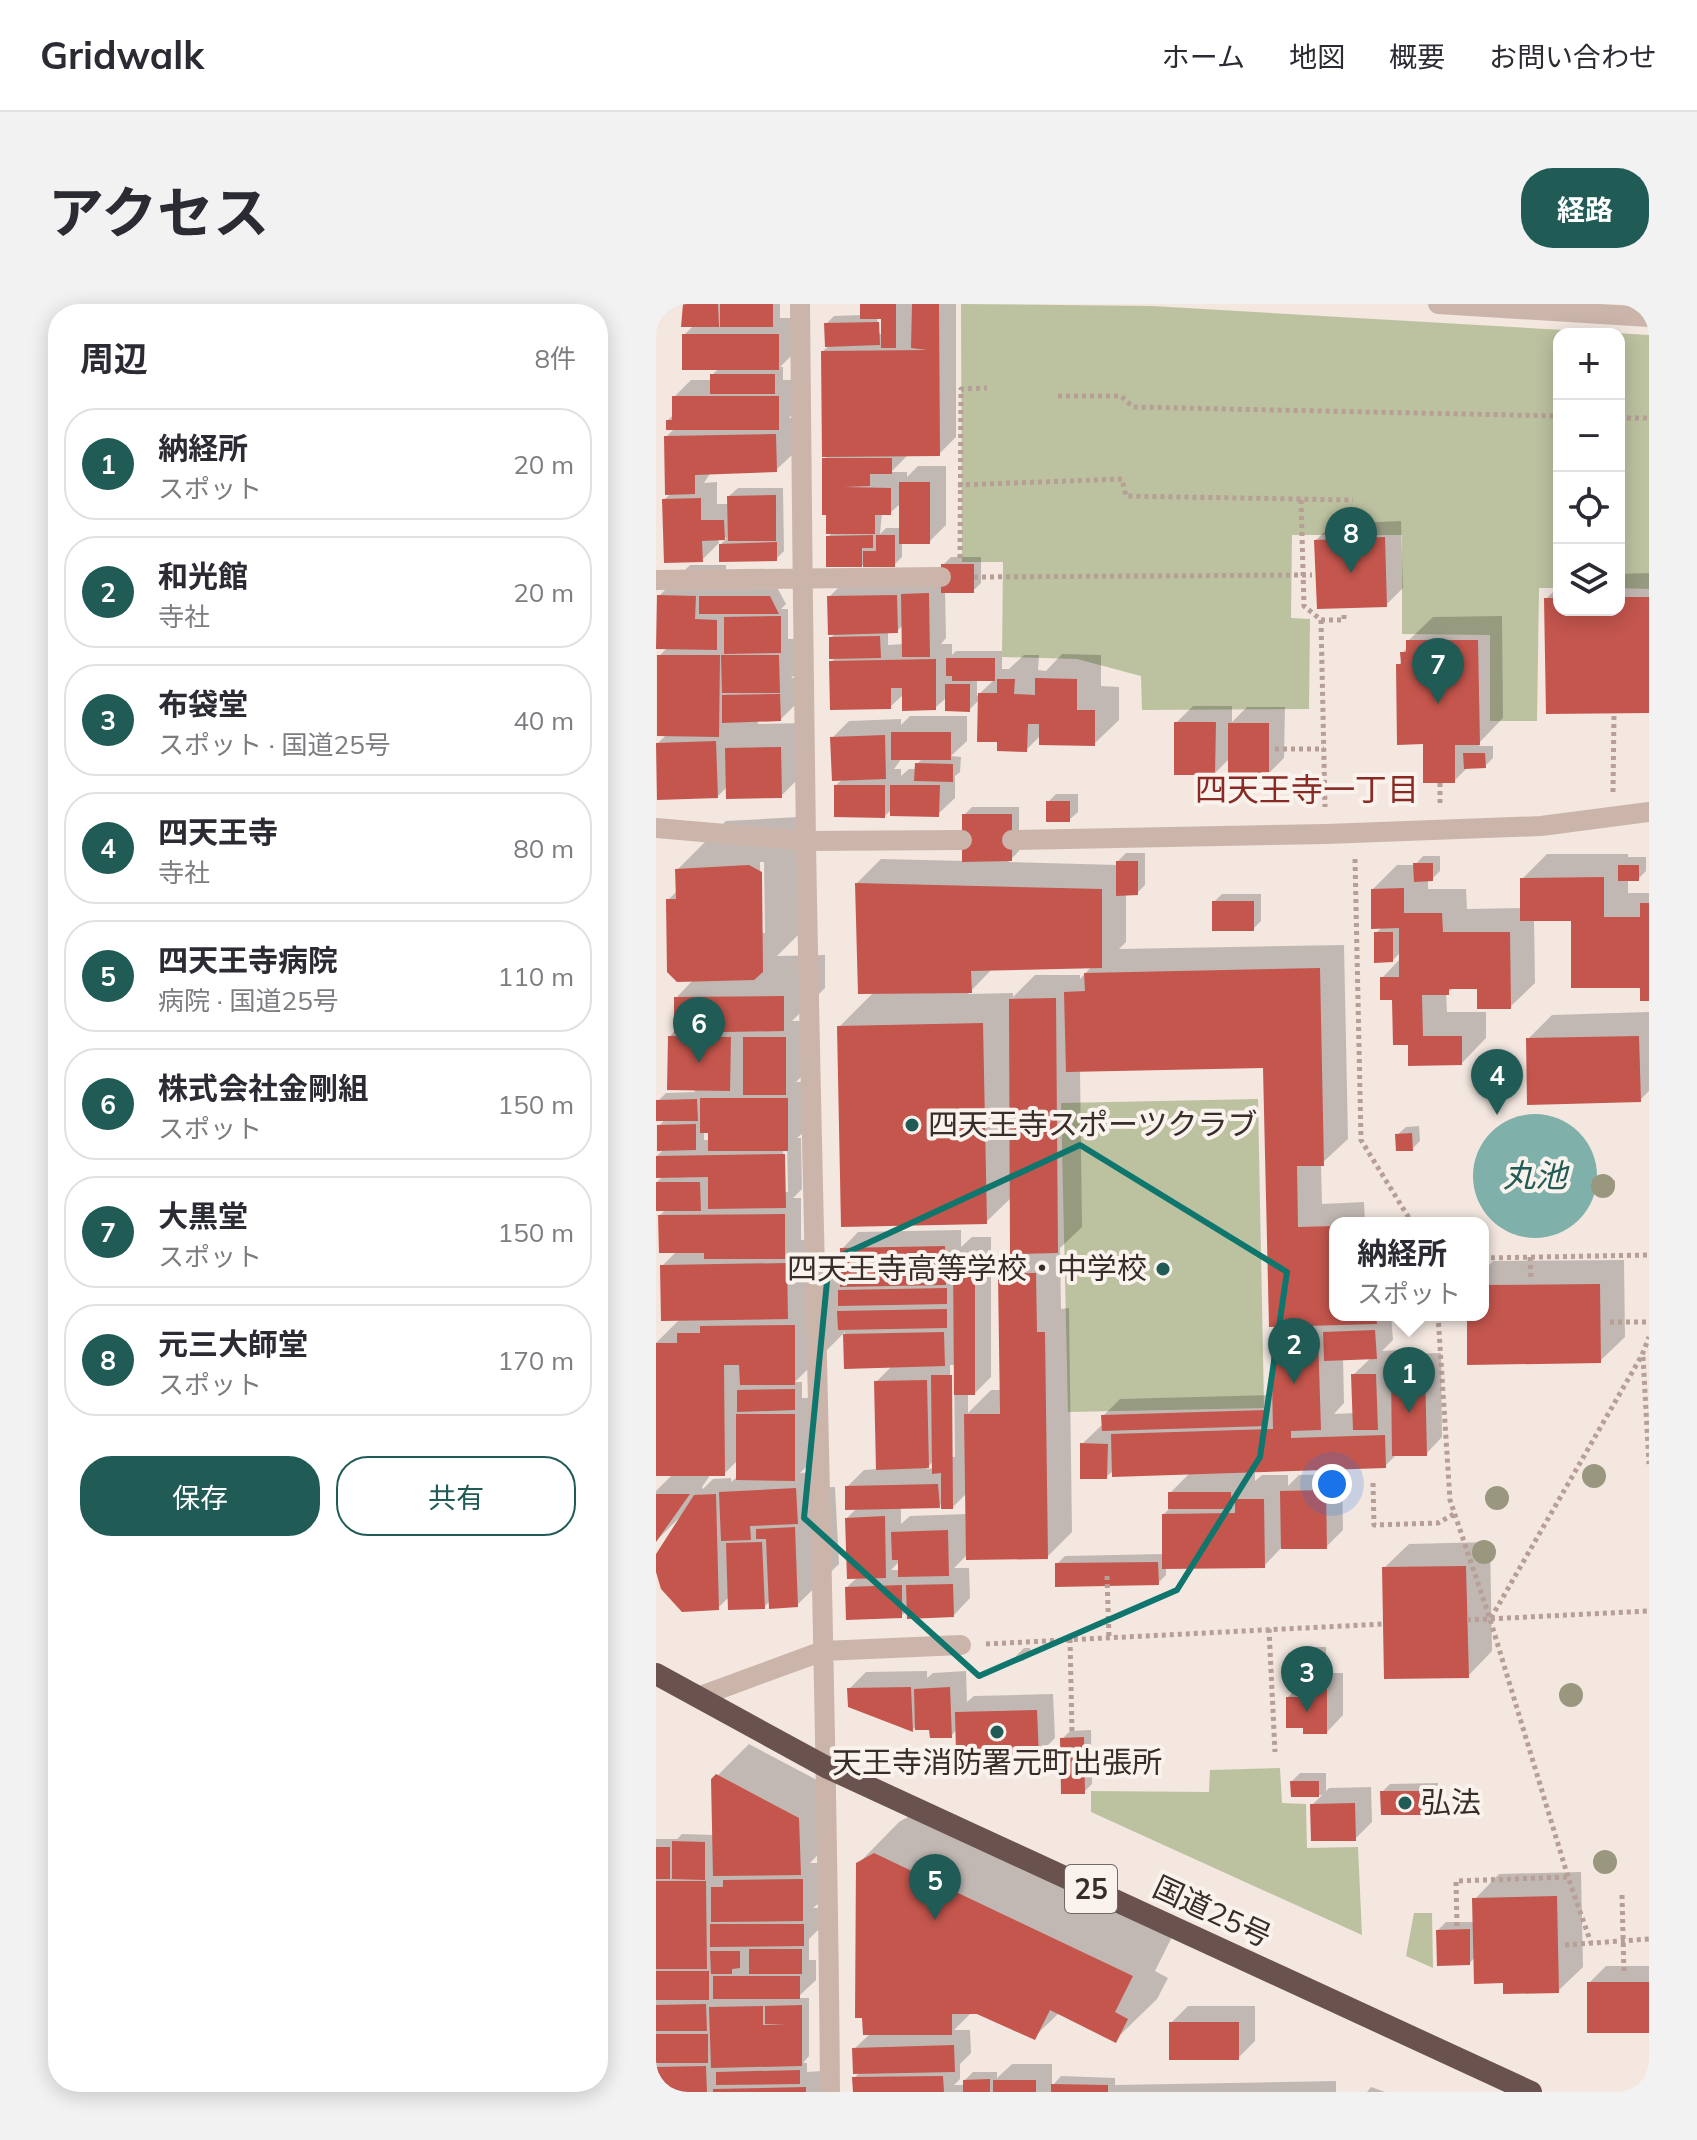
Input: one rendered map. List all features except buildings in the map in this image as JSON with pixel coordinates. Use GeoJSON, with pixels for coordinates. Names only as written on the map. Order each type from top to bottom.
{"type":"FeatureCollection","features":[{"type":"Feature","properties":{"kind":"highway","name":"国道25号"},"geometry":{"type":"LineString","coordinates":[[656,1674],[828,1768],[1531,2092]]}},
{"type":"Feature","properties":{"kind":"street"},"geometry":{"type":"LineString","coordinates":[[800,304],[806,841],[828,1768],[830,2092]]}},
{"type":"Feature","properties":{"kind":"street"},"geometry":{"type":"LineString","coordinates":[[1438,304],[1649,317]]}},
{"type":"Feature","properties":{"kind":"street"},"geometry":{"type":"LineString","coordinates":[[656,580],[941,577]]}},
{"type":"Feature","properties":{"kind":"street"},"geometry":{"type":"LineString","coordinates":[[1012,840],[1541,826],[1649,812]]}},
{"type":"Feature","properties":{"kind":"street"},"geometry":{"type":"LineString","coordinates":[[656,828],[806,841],[962,840]]}},
{"type":"Feature","properties":{"kind":"street"},"geometry":{"type":"LineString","coordinates":[[698,1697],[823,1651],[961,1645]]}},
{"type":"Feature","properties":{"kind":"path"},"geometry":{"type":"LineString","coordinates":[[960,564],[958,485],[961,389],[987,388]]}},
{"type":"Feature","properties":{"kind":"path"},"geometry":{"type":"LineString","coordinates":[[1058,396],[1121,396],[1133,407],[1553,416]]}},
{"type":"Feature","properties":{"kind":"path"},"geometry":{"type":"LineString","coordinates":[[1625,418],[1649,418]]}},
{"type":"Feature","properties":{"kind":"path"},"geometry":{"type":"LineString","coordinates":[[958,485],[1122,479],[1126,496],[1353,500]]}},
{"type":"Feature","properties":{"kind":"path"},"geometry":{"type":"LineString","coordinates":[[1301,500],[1304,606],[1321,620],[1344,620],[1344,611]]}},
{"type":"Feature","properties":{"kind":"path"},"geometry":{"type":"LineString","coordinates":[[974,577],[1312,575]]}},
{"type":"Feature","properties":{"kind":"path"},"geometry":{"type":"LineString","coordinates":[[1321,620],[1326,834]]}},
{"type":"Feature","properties":{"kind":"path"},"geometry":{"type":"LineString","coordinates":[[1613,817],[1614,713]]}},
{"type":"Feature","properties":{"kind":"path"},"geometry":{"type":"LineString","coordinates":[[1275,749],[1324,749]]}},
{"type":"Feature","properties":{"kind":"path"},"geometry":{"type":"LineString","coordinates":[[1355,833],[1361,1140],[1408,1217]]}},
{"type":"Feature","properties":{"kind":"path"},"geometry":{"type":"LineString","coordinates":[[1603,1183],[1619,1183]]}},
{"type":"Feature","properties":{"kind":"path"},"geometry":{"type":"LineString","coordinates":[[1489,1258],[1649,1255]]}},
{"type":"Feature","properties":{"kind":"path"},"geometry":{"type":"LineString","coordinates":[[1530,1257],[1531,1281]]}},
{"type":"Feature","properties":{"kind":"path"},"geometry":{"type":"LineString","coordinates":[[1438,1321],[1450,1500],[1591,1943]]}},
{"type":"Feature","properties":{"kind":"path"},"geometry":{"type":"LineString","coordinates":[[1610,1322],[1649,1322]]}},
{"type":"Feature","properties":{"kind":"path"},"geometry":{"type":"LineString","coordinates":[[1490,1619],[1642,1355],[1649,1337]]}},
{"type":"Feature","properties":{"kind":"path"},"geometry":{"type":"LineString","coordinates":[[1642,1355],[1649,1464]]}},
{"type":"Feature","properties":{"kind":"path"},"geometry":{"type":"LineString","coordinates":[[1373,1483],[1374,1525],[1438,1523],[1454,1514]]}},
{"type":"Feature","properties":{"kind":"path"},"geometry":{"type":"LineString","coordinates":[[1107,1576],[1109,1638]]}},
{"type":"Feature","properties":{"kind":"path"},"geometry":{"type":"LineString","coordinates":[[1467,1620],[1649,1611]]}},
{"type":"Feature","properties":{"kind":"path"},"geometry":{"type":"LineString","coordinates":[[961,1645],[1383,1624]]}},
{"type":"Feature","properties":{"kind":"path"},"geometry":{"type":"LineString","coordinates":[[1269,1629],[1275,1752]]}},
{"type":"Feature","properties":{"kind":"path"},"geometry":{"type":"LineString","coordinates":[[1070,1639],[1072,1731]]}},
{"type":"Feature","properties":{"kind":"path"},"geometry":{"type":"LineString","coordinates":[[1457,1926],[1456,1881],[1568,1877]]}},
{"type":"Feature","properties":{"kind":"path"},"geometry":{"type":"LineString","coordinates":[[1622,1895],[1624,1974]]}},
{"type":"Feature","properties":{"kind":"path"},"geometry":{"type":"LineString","coordinates":[[1565,1945],[1649,1939]]}},
{"type":"Feature","properties":{"kind":"highlighted area"},"geometry":{"type":"Polygon","coordinates":[[[1080,1145],[1287,1272],[1260,1457],[1177,1590],[979,1676],[804,1518],[829,1261],[1080,1145]]]}},
{"type":"Feature","properties":{"kind":"green space"},"geometry":{"type":"Polygon","coordinates":[[[961,304],[1152,306],[1553,329],[1553,588],[1539,588],[1537,721],[1490,721],[1490,635],[1402,634],[1402,535],[1292,535],[1291,618],[1310,619],[1309,709],[1142,710],[1141,676],[1077,659],[1002,657],[1003,562],[962,562],[961,304]]]}},
{"type":"Feature","properties":{"kind":"green space"},"geometry":{"type":"Polygon","coordinates":[[[1625,334],[1649,335],[1649,589],[1625,588],[1625,334]]]}},
{"type":"Feature","properties":{"kind":"green space"},"geometry":{"type":"Polygon","coordinates":[[[1258,1099],[1264,1408],[1068,1412],[1061,1103],[1258,1099]]]}},
{"type":"Feature","properties":{"kind":"green space"},"geometry":{"type":"Polygon","coordinates":[[[1280,1768],[1282,1803],[1306,1804],[1307,1848],[1358,1847],[1362,1935],[1091,1812],[1091,1791],[1209,1792],[1210,1770],[1280,1768]]]}},
{"type":"Feature","properties":{"kind":"green space"},"geometry":{"type":"Polygon","coordinates":[[[1414,1913],[1432,1913],[1433,1968],[1406,1956],[1414,1913]]]}},
{"type":"Feature","properties":{"kind":"water","name":"丸池"},"geometry":{"type":"Polygon","coordinates":[[[1535,1114],[1559,1119],[1579,1132],[1592,1152],[1597,1176],[1592,1200],[1579,1220],[1559,1233],[1535,1238],[1511,1233],[1491,1220],[1478,1200],[1473,1176],[1478,1152],[1491,1132],[1511,1119],[1535,1114]]]}},
{"type":"Feature","properties":{"kind":"place","name":"元三大師堂"},"geometry":{"type":"Point","coordinates":[1351,573]}},
{"type":"Feature","properties":{"kind":"place","name":"大黒堂"},"geometry":{"type":"Point","coordinates":[1438,704]}},
{"type":"Feature","properties":{"kind":"place","name":"株式会社金剛組"},"geometry":{"type":"Point","coordinates":[699,1063]}},
{"type":"Feature","properties":{"kind":"place","name":"四天王寺"},"geometry":{"type":"Point","coordinates":[1497,1115]}},
{"type":"Feature","properties":{"kind":"place","name":"四天王寺スポーツクラブ"},"geometry":{"type":"Point","coordinates":[912,1125]}},
{"type":"Feature","properties":{"kind":"place","name":"四天王寺高等学校・中学校"},"geometry":{"type":"Point","coordinates":[1163,1269]}},
{"type":"Feature","properties":{"kind":"place","name":"和光館"},"geometry":{"type":"Point","coordinates":[1294,1384]}},
{"type":"Feature","properties":{"kind":"place","name":"納経所"},"geometry":{"type":"Point","coordinates":[1409,1413]}},
{"type":"Feature","properties":{"kind":"place","name":"布袋堂"},"geometry":{"type":"Point","coordinates":[1307,1712]}},
{"type":"Feature","properties":{"kind":"place","name":"天王寺消防署元町出張所"},"geometry":{"type":"Point","coordinates":[997,1732]}},
{"type":"Feature","properties":{"kind":"place","name":"弘法"},"geometry":{"type":"Point","coordinates":[1405,1803]}},
{"type":"Feature","properties":{"kind":"place","name":"四天王寺病院"},"geometry":{"type":"Point","coordinates":[935,1920]}},
{"type":"Feature","properties":{"kind":"district","name":"四天王寺一丁目"},"geometry":{"type":"Point","coordinates":[1307,790]}}]}
